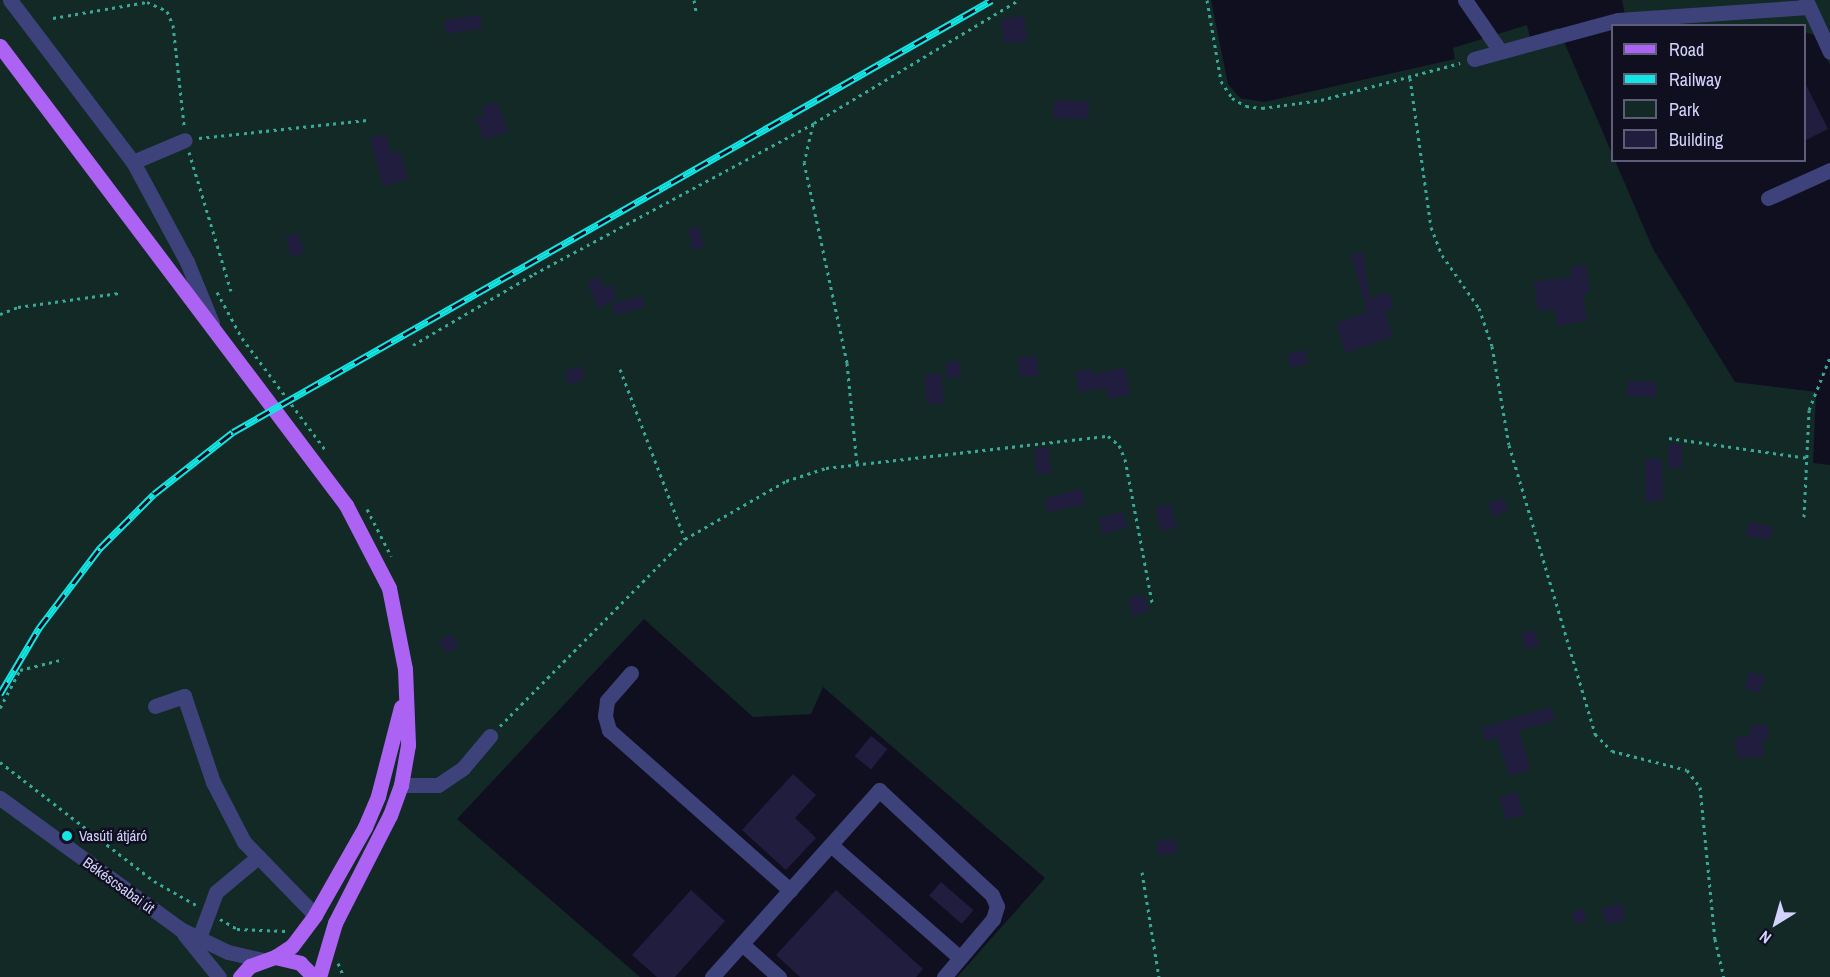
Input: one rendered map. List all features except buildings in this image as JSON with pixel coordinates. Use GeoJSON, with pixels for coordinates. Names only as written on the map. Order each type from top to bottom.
{"type":"FeatureCollection","features":[{"type":"Feature","properties":{"kind":"main road"},"geometry":{"type":"LineString","coordinates":[[0,46],[346,505],[371,547],[388,588],[400,633],[405,689],[408,745],[401,785],[390,815],[335,923],[319,977]]}},
{"type":"Feature","properties":{"kind":"main road"},"geometry":{"type":"LineString","coordinates":[[240,977],[303,933],[340,875],[378,796],[405,689]]}},
{"type":"Feature","properties":{"kind":"main road"},"geometry":{"type":"LineString","coordinates":[[268,958],[300,963],[314,977]]}},
{"type":"Feature","properties":{"kind":"street"},"geometry":{"type":"LineString","coordinates":[[10,0],[133,162],[187,262],[214,329]]}},
{"type":"Feature","properties":{"kind":"street"},"geometry":{"type":"LineString","coordinates":[[1465,0],[1500,51]]}},
{"type":"Feature","properties":{"kind":"street"},"geometry":{"type":"LineString","coordinates":[[1474,59],[1618,20],[1807,3],[1830,52]]}},
{"type":"Feature","properties":{"kind":"street"},"geometry":{"type":"LineString","coordinates":[[133,162],[185,140]]}},
{"type":"Feature","properties":{"kind":"street"},"geometry":{"type":"LineString","coordinates":[[1768,198],[1830,170]]}},
{"type":"Feature","properties":{"kind":"street"},"geometry":{"type":"LineString","coordinates":[[631,673],[607,701],[605,716],[609,730],[790,890]]}},
{"type":"Feature","properties":{"kind":"street"},"geometry":{"type":"LineString","coordinates":[[155,706],[184,696],[213,782],[244,842],[315,915]]}},
{"type":"Feature","properties":{"kind":"street"},"geometry":{"type":"LineString","coordinates":[[401,785],[438,785],[463,768],[490,735]]}},
{"type":"Feature","properties":{"kind":"street"},"geometry":{"type":"LineString","coordinates":[[712,977],[879,790],[992,895],[997,906],[993,919],[944,977]]}},
{"type":"Feature","properties":{"kind":"street","name":"Békéscsabai út"},"geometry":{"type":"LineString","coordinates":[[0,798],[180,929],[228,952],[268,958]]}},
{"type":"Feature","properties":{"kind":"street"},"geometry":{"type":"LineString","coordinates":[[831,845],[960,958]]}},
{"type":"Feature","properties":{"kind":"street"},"geometry":{"type":"LineString","coordinates":[[199,938],[207,911],[216,892],[258,857]]}},
{"type":"Feature","properties":{"kind":"street","name":"Békéscsabai út"},"geometry":{"type":"LineString","coordinates":[[180,929],[219,977]]}},
{"type":"Feature","properties":{"kind":"street"},"geometry":{"type":"LineString","coordinates":[[742,944],[780,977]]}},
{"type":"Feature","properties":{"kind":"path"},"geometry":{"type":"LineString","coordinates":[[694,0],[696,11]]}},
{"type":"Feature","properties":{"kind":"path"},"geometry":{"type":"LineString","coordinates":[[413,345],[534,274],[814,123],[1019,0]]}},
{"type":"Feature","properties":{"kind":"path"},"geometry":{"type":"LineString","coordinates":[[1207,0],[1221,81],[1232,98],[1246,106],[1262,108],[1321,100],[1474,59]]}},
{"type":"Feature","properties":{"kind":"path"},"geometry":{"type":"LineString","coordinates":[[53,18],[147,2],[167,11],[173,25],[185,140],[231,291]]}},
{"type":"Feature","properties":{"kind":"path"},"geometry":{"type":"LineString","coordinates":[[1410,78],[1431,227],[1442,255],[1479,308],[1492,346],[1509,445],[1595,734],[1612,751],[1687,770],[1700,787],[1715,939],[1724,977]]}},
{"type":"Feature","properties":{"kind":"path"},"geometry":{"type":"LineString","coordinates":[[185,140],[367,120]]}},
{"type":"Feature","properties":{"kind":"path"},"geometry":{"type":"LineString","coordinates":[[814,123],[804,150],[804,162],[847,363],[857,465]]}},
{"type":"Feature","properties":{"kind":"path"},"geometry":{"type":"LineString","coordinates":[[215,287],[242,338],[330,456]]}},
{"type":"Feature","properties":{"kind":"path"},"geometry":{"type":"LineString","coordinates":[[0,314],[18,307],[119,293]]}},
{"type":"Feature","properties":{"kind":"path"},"geometry":{"type":"LineString","coordinates":[[1804,517],[1809,410],[1830,357]]}},
{"type":"Feature","properties":{"kind":"path"},"geometry":{"type":"LineString","coordinates":[[620,369],[685,539]]}},
{"type":"Feature","properties":{"kind":"path"},"geometry":{"type":"LineString","coordinates":[[490,735],[685,539],[786,481],[826,468],[1108,436],[1119,445],[1125,459],[1152,602]]}},
{"type":"Feature","properties":{"kind":"path"},"geometry":{"type":"LineString","coordinates":[[1669,438],[1807,458]]}},
{"type":"Feature","properties":{"kind":"path"},"geometry":{"type":"LineString","coordinates":[[361,500],[392,558]]}},
{"type":"Feature","properties":{"kind":"path"},"geometry":{"type":"LineString","coordinates":[[0,708],[20,670],[64,659]]}},
{"type":"Feature","properties":{"kind":"path"},"geometry":{"type":"LineString","coordinates":[[0,762],[154,881],[237,929],[303,933]]}},
{"type":"Feature","properties":{"kind":"path"},"geometry":{"type":"LineString","coordinates":[[1142,872],[1158,977]]}},
{"type":"Feature","properties":{"kind":"green space"},"geometry":{"type":"Polygon","coordinates":[[[0,0],[1211,0],[1228,84],[1240,98],[1264,102],[1455,59],[1453,48],[1527,25],[1530,37],[1558,28],[1611,151],[1611,162],[1616,162],[1653,249],[1735,382],[1816,392],[1813,463],[1830,465],[1830,977],[957,977],[1045,878],[823,687],[811,714],[753,717],[644,619],[457,819],[640,977],[0,977],[0,0]]]}},
{"type":"Feature","properties":{"kind":"green space"},"geometry":{"type":"Polygon","coordinates":[[[1622,0],[1830,0],[1830,65],[1815,35],[1806,32],[1806,24],[1627,24],[1622,0]]]}},
{"type":"Feature","properties":{"kind":"railway"},"geometry":{"type":"LineString","coordinates":[[0,694],[39,628],[100,548],[154,494],[233,432],[992,0]]}},
{"type":"Feature","properties":{"kind":"place","name":"Vasúti átjáró"},"geometry":{"type":"Point","coordinates":[67,836]}}]}
